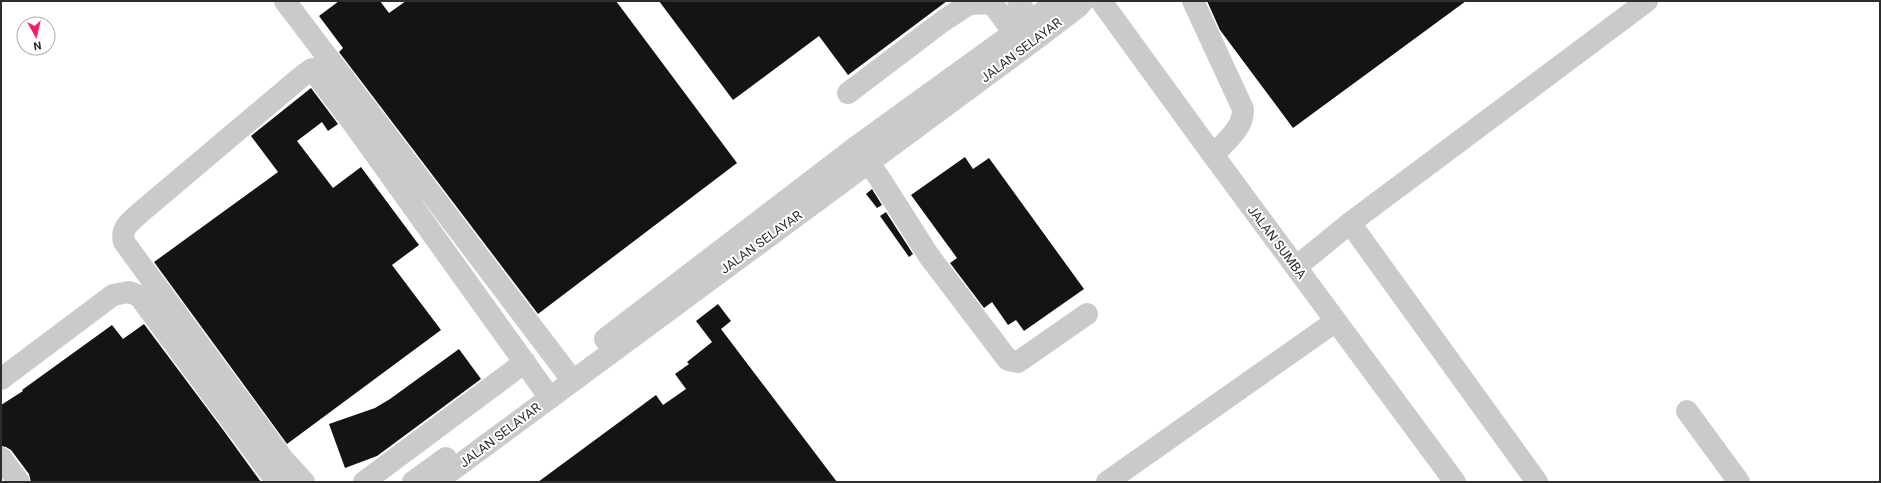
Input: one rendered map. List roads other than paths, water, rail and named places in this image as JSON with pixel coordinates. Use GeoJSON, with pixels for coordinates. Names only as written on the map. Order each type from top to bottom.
{"type":"FeatureCollection","features":[{"type":"Feature","properties":{"kind":"street"},"geometry":{"type":"LineString","coordinates":[[286,1],[569,375]]}},
{"type":"Feature","properties":{"kind":"street"},"geometry":{"type":"LineString","coordinates":[[1018,1],[1028,30]]}},
{"type":"Feature","properties":{"kind":"street","name":"JALAN SELAYAR"},"geometry":{"type":"LineString","coordinates":[[414,482],[488,435],[777,220],[1028,30],[1058,1]]}},
{"type":"Feature","properties":{"kind":"street","name":"JALAN SELAYAR"},"geometry":{"type":"LineString","coordinates":[[1028,30],[1078,7],[1083,1]]}},
{"type":"Feature","properties":{"kind":"street","name":"JALAN SUMBA"},"geometry":{"type":"LineString","coordinates":[[1101,1],[1455,482]]}},
{"type":"Feature","properties":{"kind":"street"},"geometry":{"type":"LineString","coordinates":[[1192,1],[1243,108],[1244,116],[1236,130],[1213,155]]}},
{"type":"Feature","properties":{"kind":"street"},"geometry":{"type":"LineString","coordinates":[[1296,267],[1350,223],[1647,1]]}},
{"type":"Feature","properties":{"kind":"street"},"geometry":{"type":"LineString","coordinates":[[848,93],[943,21],[969,4],[993,2],[1028,30]]}},
{"type":"Feature","properties":{"kind":"street"},"geometry":{"type":"LineString","coordinates":[[304,482],[283,459],[162,296],[124,242],[122,235],[125,227],[141,212],[312,69],[546,392]]}},
{"type":"Feature","properties":{"kind":"street"},"geometry":{"type":"LineString","coordinates":[[862,155],[929,256],[1008,360],[1018,362],[1087,314]]}},
{"type":"Feature","properties":{"kind":"street"},"geometry":{"type":"LineString","coordinates":[[1350,223],[1537,482]]}},
{"type":"Feature","properties":{"kind":"street"},"geometry":{"type":"LineString","coordinates":[[1,379],[113,295],[129,292],[139,296],[277,482]]}},
{"type":"Feature","properties":{"kind":"street"},"geometry":{"type":"LineString","coordinates":[[1107,482],[1336,321]]}},
{"type":"Feature","properties":{"kind":"street"},"geometry":{"type":"LineString","coordinates":[[364,482],[525,362]]}},
{"type":"Feature","properties":{"kind":"street"},"geometry":{"type":"LineString","coordinates":[[1687,411],[1739,482]]}},
{"type":"Feature","properties":{"kind":"street","name":"JALAN SELAYAR"},"geometry":{"type":"LineString","coordinates":[[436,482],[488,435]]}},
{"type":"Feature","properties":{"kind":"street"},"geometry":{"type":"LineString","coordinates":[[1,458],[19,482]]}}]}
